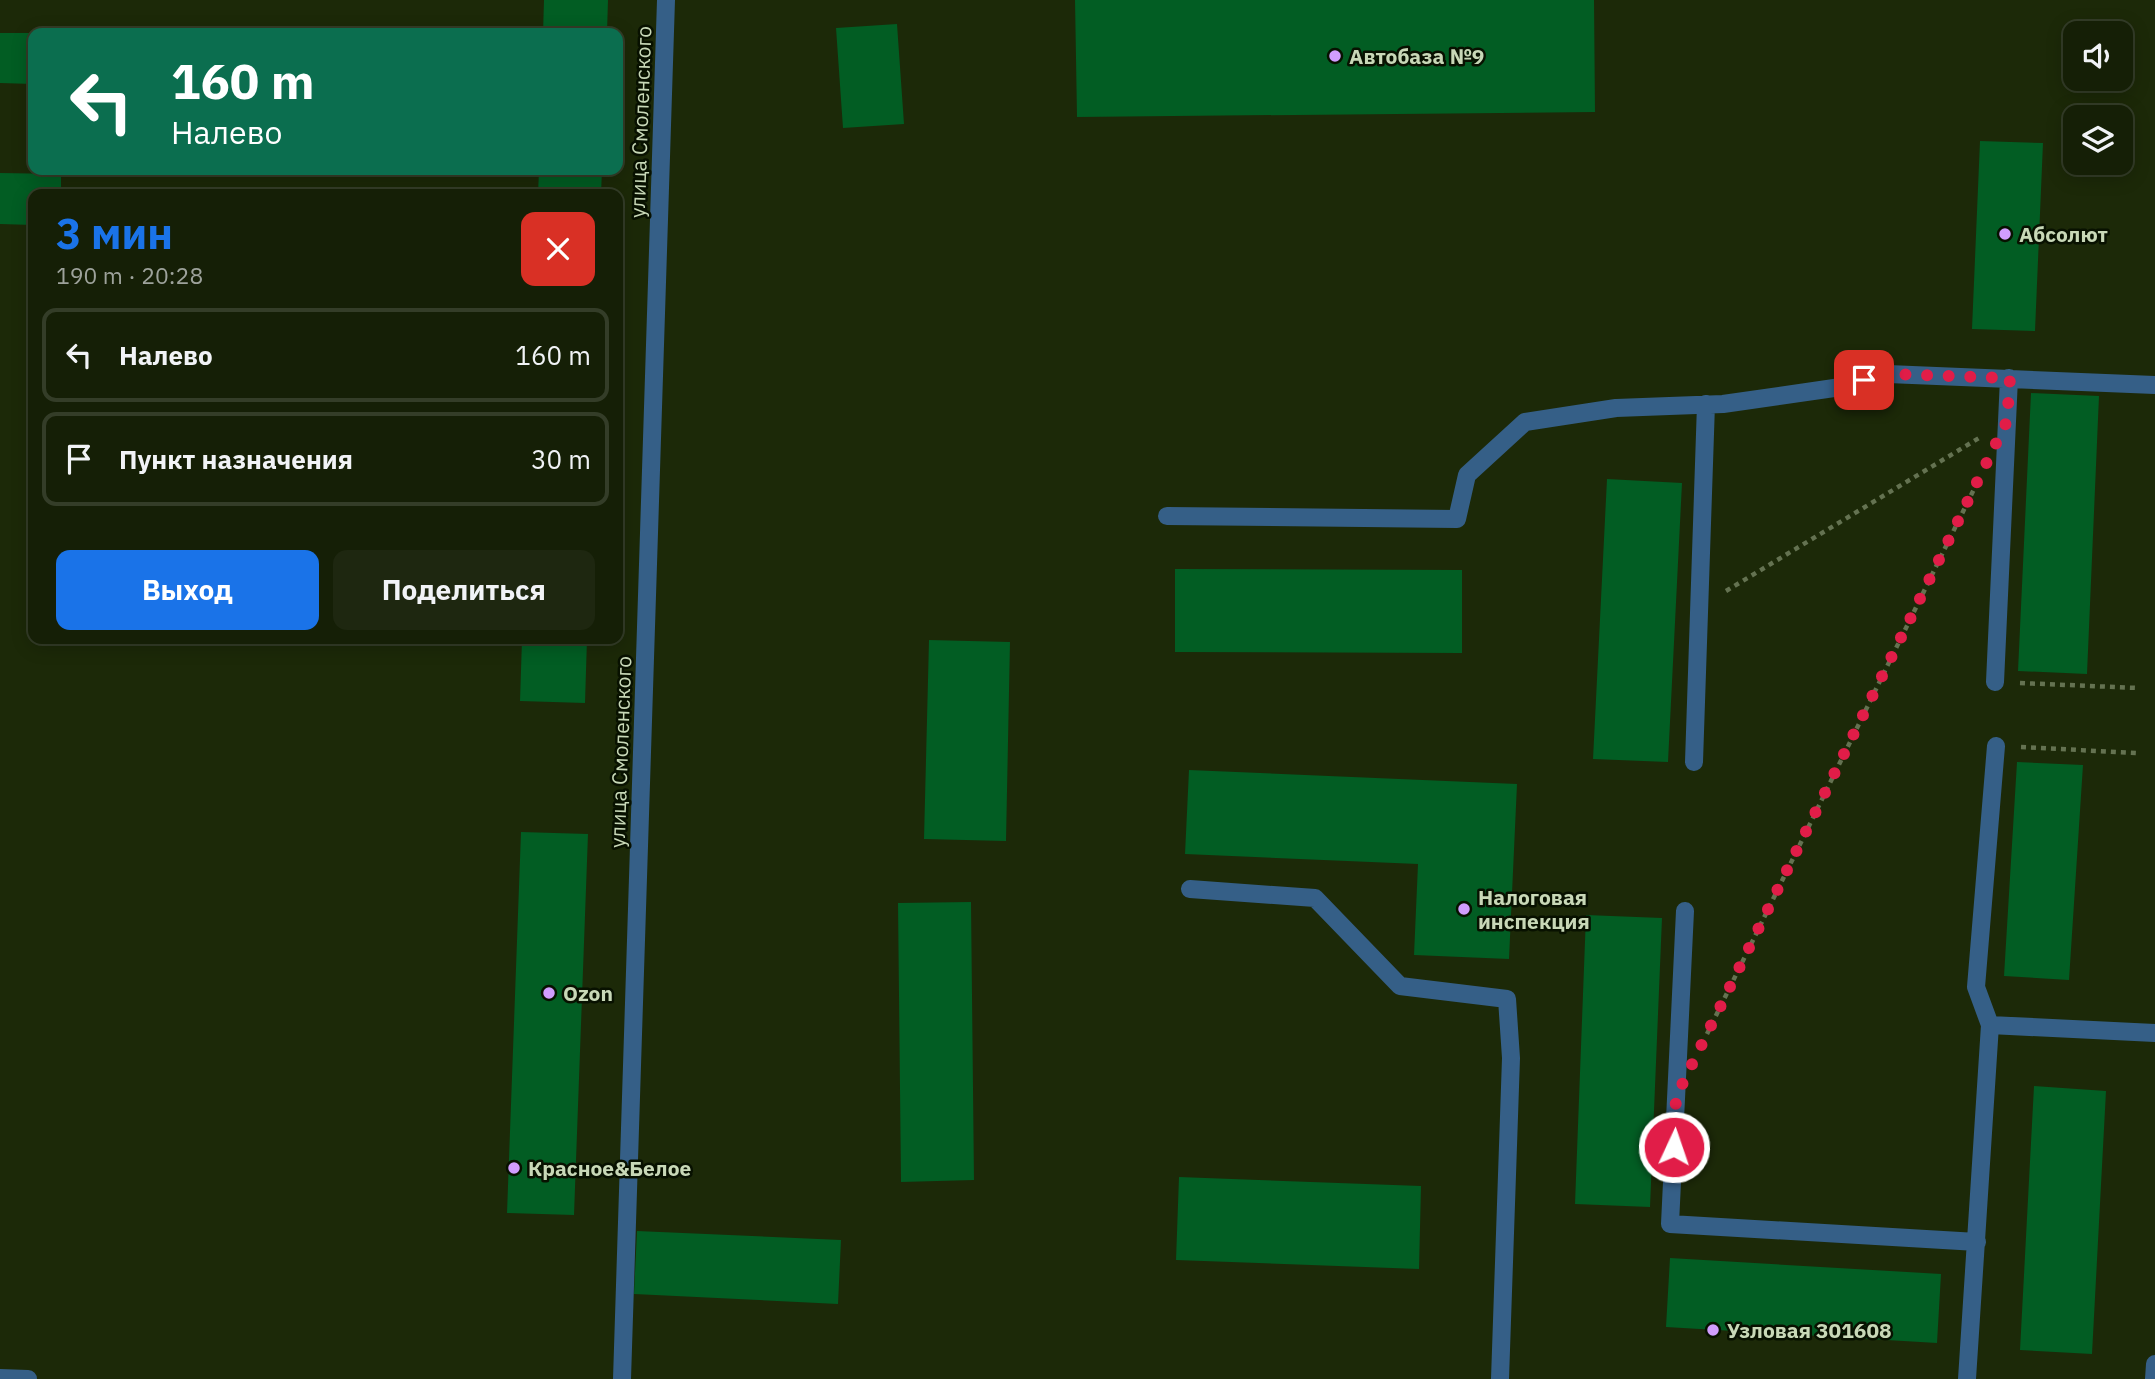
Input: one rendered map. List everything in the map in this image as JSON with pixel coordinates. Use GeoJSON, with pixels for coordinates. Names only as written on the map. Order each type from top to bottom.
{"type":"FeatureCollection","features":[{"type":"Feature","properties":{"kind":"street","name":"улица Смоленского"},"geometry":{"type":"LineString","coordinates":[[622,1379],[666,0]]}},
{"type":"Feature","properties":{"kind":"street"},"geometry":{"type":"LineString","coordinates":[[1167,516],[1457,519],[1467,475],[1525,422],[1616,408],[1706,404],[1841,387],[1888,374],[2155,385]]}},
{"type":"Feature","properties":{"kind":"street"},"geometry":{"type":"LineString","coordinates":[[1995,682],[2010,378]]}},
{"type":"Feature","properties":{"kind":"street"},"geometry":{"type":"LineString","coordinates":[[1694,762],[1706,404]]}},
{"type":"Feature","properties":{"kind":"street"},"geometry":{"type":"LineString","coordinates":[[1968,1379],[1990,1025],[1976,987],[1996,746]]}},
{"type":"Feature","properties":{"kind":"street"},"geometry":{"type":"LineString","coordinates":[[1190,889],[1315,898],[1400,986],[1507,999],[1511,1058],[1500,1379]]}},
{"type":"Feature","properties":{"kind":"street"},"geometry":{"type":"LineString","coordinates":[[1685,911],[1670,1224],[1977,1242]]}},
{"type":"Feature","properties":{"kind":"street"},"geometry":{"type":"LineString","coordinates":[[1990,1025],[2155,1033]]}},
{"type":"Feature","properties":{"kind":"street"},"geometry":{"type":"LineString","coordinates":[[2154,1379],[2155,1364]]}},
{"type":"Feature","properties":{"kind":"street"},"geometry":{"type":"LineString","coordinates":[[0,1378],[27,1379]]}},
{"type":"Feature","properties":{"kind":"path"},"geometry":{"type":"LineString","coordinates":[[1700,606],[2007,421]]}},
{"type":"Feature","properties":{"kind":"path"},"geometry":{"type":"LineString","coordinates":[[1707,1034],[1976,484]]}},
{"type":"Feature","properties":{"kind":"path"},"geometry":{"type":"LineString","coordinates":[[1995,682],[2138,688]]}},
{"type":"Feature","properties":{"kind":"path"},"geometry":{"type":"LineString","coordinates":[[1996,746],[2136,753]]}},
{"type":"Feature","properties":{"kind":"building"},"geometry":{"type":"Polygon","coordinates":[[[544,0],[608,0],[607,28],[543,28],[544,0]]]}},
{"type":"Feature","properties":{"kind":"building","name":"Автобаза №9"},"geometry":{"type":"Polygon","coordinates":[[[1075,0],[1594,0],[1595,112],[1077,117],[1075,0]]]}},
{"type":"Feature","properties":{"kind":"building"},"geometry":{"type":"Polygon","coordinates":[[[897,24],[904,124],[843,128],[836,28],[897,24]]]}},
{"type":"Feature","properties":{"kind":"building"},"geometry":{"type":"Polygon","coordinates":[[[0,33],[28,33],[28,84],[0,83],[0,33]]]}},
{"type":"Feature","properties":{"kind":"building"},"geometry":{"type":"Polygon","coordinates":[[[1980,141],[2043,143],[2035,331],[1972,329],[1980,141]]]}},
{"type":"Feature","properties":{"kind":"building"},"geometry":{"type":"Polygon","coordinates":[[[0,173],[61,175],[61,189],[28,189],[28,225],[0,224],[0,173]]]}},
{"type":"Feature","properties":{"kind":"building"},"geometry":{"type":"Polygon","coordinates":[[[539,175],[602,175],[601,189],[538,189],[539,175]]]}},
{"type":"Feature","properties":{"kind":"building"},"geometry":{"type":"Polygon","coordinates":[[[2031,393],[2099,396],[2087,674],[2018,671],[2031,393]]]}},
{"type":"Feature","properties":{"kind":"building"},"geometry":{"type":"Polygon","coordinates":[[[1607,479],[1682,483],[1668,762],[1593,759],[1607,479]]]}},
{"type":"Feature","properties":{"kind":"building"},"geometry":{"type":"Polygon","coordinates":[[[1175,569],[1462,570],[1462,653],[1175,652],[1175,569]]]}},
{"type":"Feature","properties":{"kind":"building"},"geometry":{"type":"Polygon","coordinates":[[[929,640],[1010,642],[1006,841],[924,839],[929,640]]]}},
{"type":"Feature","properties":{"kind":"building"},"geometry":{"type":"Polygon","coordinates":[[[522,644],[587,644],[585,703],[520,701],[522,644]]]}},
{"type":"Feature","properties":{"kind":"building"},"geometry":{"type":"Polygon","coordinates":[[[2017,762],[2083,765],[2069,980],[2004,976],[2017,762]]]}},
{"type":"Feature","properties":{"kind":"building","name":"Налоговая инспекция"},"geometry":{"type":"Polygon","coordinates":[[[1189,770],[1517,784],[1509,959],[1414,955],[1418,864],[1185,854],[1189,770]]]}},
{"type":"Feature","properties":{"kind":"building"},"geometry":{"type":"Polygon","coordinates":[[[521,832],[588,834],[574,1215],[507,1213],[521,832]]]}},
{"type":"Feature","properties":{"kind":"building"},"geometry":{"type":"Polygon","coordinates":[[[971,902],[974,1180],[901,1182],[898,903],[971,902]]]}},
{"type":"Feature","properties":{"kind":"building"},"geometry":{"type":"Polygon","coordinates":[[[1586,915],[1662,918],[1650,1207],[1575,1204],[1586,915]]]}},
{"type":"Feature","properties":{"kind":"building"},"geometry":{"type":"Polygon","coordinates":[[[2034,1086],[2106,1091],[2092,1354],[2020,1350],[2034,1086]]]}},
{"type":"Feature","properties":{"kind":"building"},"geometry":{"type":"Polygon","coordinates":[[[1179,1177],[1421,1186],[1419,1269],[1176,1260],[1179,1177]]]}},
{"type":"Feature","properties":{"kind":"building"},"geometry":{"type":"Polygon","coordinates":[[[637,1231],[841,1240],[838,1304],[634,1294],[637,1231]]]}},
{"type":"Feature","properties":{"kind":"building"},"geometry":{"type":"Polygon","coordinates":[[[1670,1258],[1941,1274],[1937,1343],[1666,1327],[1670,1258]]]}},
{"type":"Feature","properties":{"kind":"place","name":"Автобаза №9"},"geometry":{"type":"Point","coordinates":[1335,56]}},
{"type":"Feature","properties":{"kind":"place","name":"Абсолют"},"geometry":{"type":"Point","coordinates":[2005,234]}},
{"type":"Feature","properties":{"kind":"place","name":"Налоговая инспекция"},"geometry":{"type":"Point","coordinates":[1464,909]}},
{"type":"Feature","properties":{"kind":"place","name":"Ozon"},"geometry":{"type":"Point","coordinates":[549,993]}},
{"type":"Feature","properties":{"kind":"place","name":"Красное&Белое"},"geometry":{"type":"Point","coordinates":[514,1168]}},
{"type":"Feature","properties":{"kind":"place","name":"Узловая 301608"},"geometry":{"type":"Point","coordinates":[1713,1330]}},
{"type":"Feature","properties":{"kind":"route"},"geometry":{"type":"LineString","coordinates":[[1674,1147],[1676,1097],[2007,421],[2010,378],[1888,374],[1864,380]]}}]}
